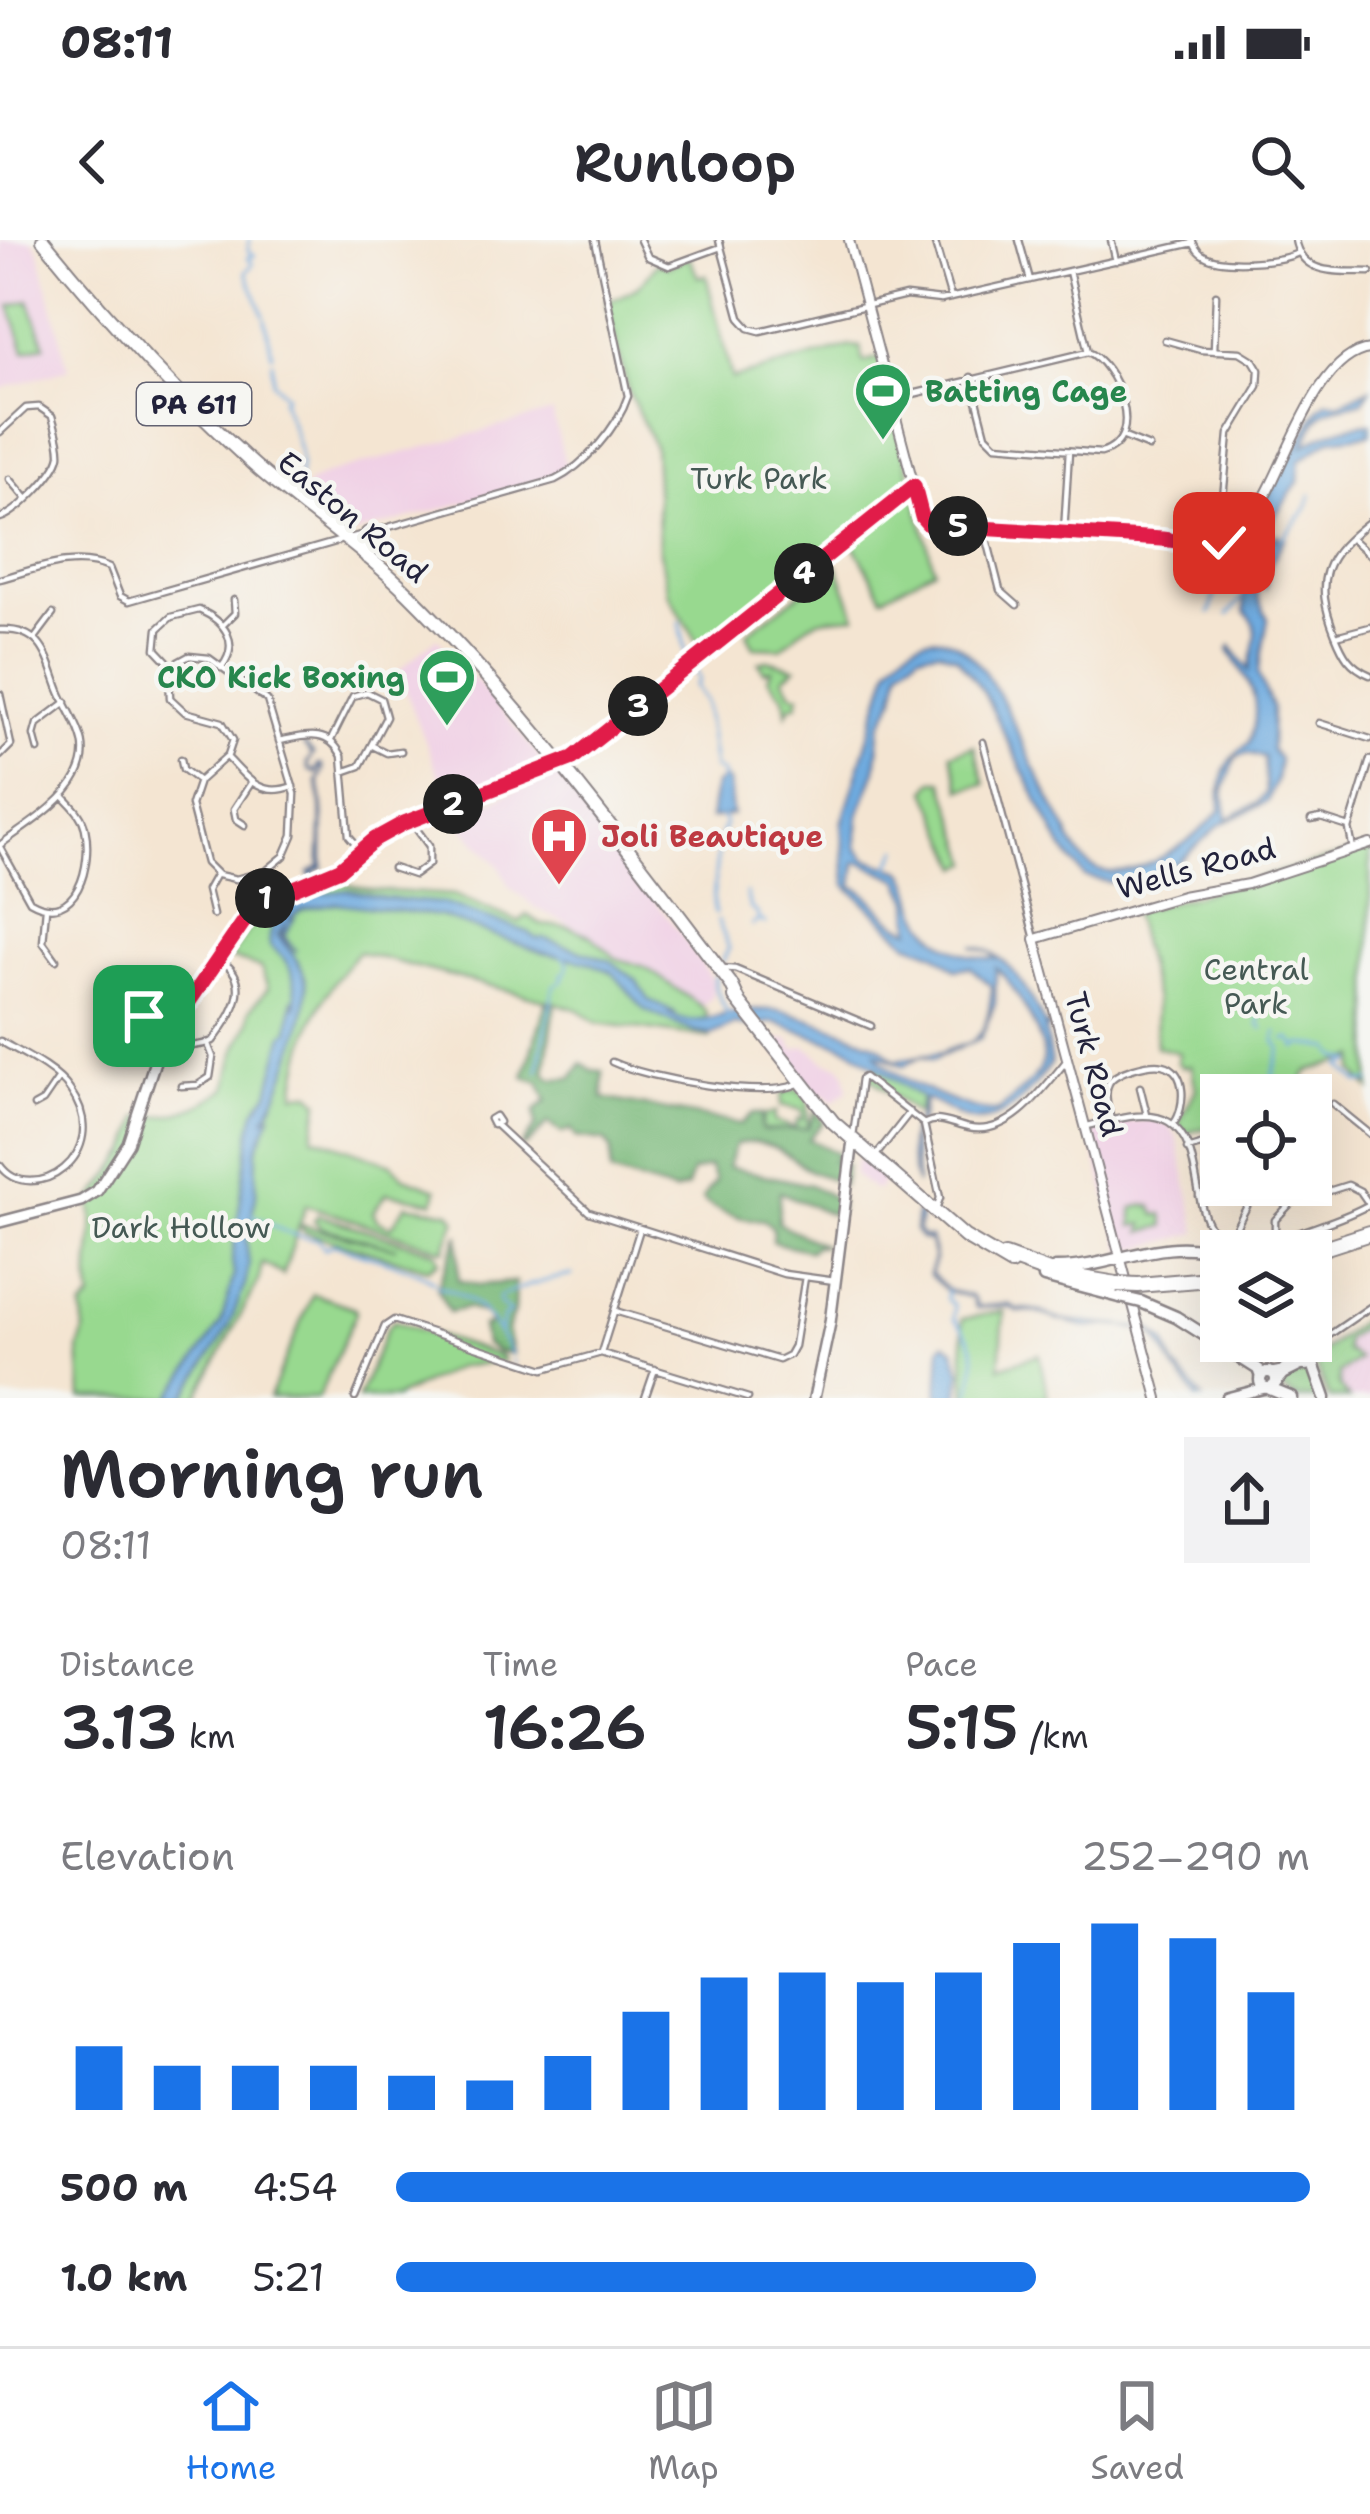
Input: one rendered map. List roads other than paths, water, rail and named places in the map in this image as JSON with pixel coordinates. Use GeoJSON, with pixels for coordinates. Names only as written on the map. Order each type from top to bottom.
{"type":"FeatureCollection","features":[{"type":"Feature","properties":{"kind":"highway","name":"Easton Road"},"geometry":{"type":"LineString","coordinates":[[43,240],[94,301],[246,457],[368,558],[435,622],[558,765]]}},
{"type":"Feature","properties":{"kind":"highway"},"geometry":{"type":"LineString","coordinates":[[368,533],[362,542],[368,558]]}},
{"type":"Feature","properties":{"kind":"highway","name":"PA 611"},"geometry":{"type":"LineString","coordinates":[[558,765],[623,839],[725,972],[740,1002]]}},
{"type":"Feature","properties":{"kind":"highway","name":"PA 611"},"geometry":{"type":"LineString","coordinates":[[558,765],[799,1083],[853,1140],[976,1246],[1030,1271],[1118,1289],[1139,1292],[1200,1284]]}},
{"type":"Feature","properties":{"kind":"highway"},"geometry":{"type":"LineString","coordinates":[[851,1159],[856,1151],[871,1156]]}},
{"type":"Feature","properties":{"kind":"highway","name":"PA 611"},"geometry":{"type":"LineString","coordinates":[[939,1215],[1005,1256],[1118,1289]]}},
{"type":"Feature","properties":{"kind":"highway"},"geometry":{"type":"LineString","coordinates":[[1332,1245],[1370,1233]]}},
{"type":"Feature","properties":{"kind":"highway"},"geometry":{"type":"LineString","coordinates":[[1332,1255],[1370,1242]]}},
{"type":"Feature","properties":{"kind":"main road"},"geometry":{"type":"LineString","coordinates":[[0,1222],[85,1200],[97,1191],[128,1143],[162,1041],[245,916],[263,899],[346,865],[382,834],[410,820],[558,765]]}},
{"type":"Feature","properties":{"kind":"main road"},"geometry":{"type":"LineString","coordinates":[[814,1398],[836,1281],[853,1140]]}},
{"type":"Feature","properties":{"kind":"main road"},"geometry":{"type":"LineString","coordinates":[[1005,1256],[1055,1268],[1169,1246],[1200,1251]]}},
{"type":"Feature","properties":{"kind":"main road"},"geometry":{"type":"LineString","coordinates":[[1139,1292],[1256,1367],[1292,1398]]}},
{"type":"Feature","properties":{"kind":"main road"},"geometry":{"type":"LineString","coordinates":[[1227,1398],[1294,1362]]}},
{"type":"Feature","properties":{"kind":"main road"},"geometry":{"type":"LineString","coordinates":[[1309,1362],[1325,1398]]}},
{"type":"Feature","properties":{"kind":"street"},"geometry":{"type":"LineString","coordinates":[[0,579],[58,564],[89,562],[109,568],[120,596],[128,601],[555,480],[582,463],[628,396],[595,240]]}},
{"type":"Feature","properties":{"kind":"street"},"geometry":{"type":"LineString","coordinates":[[640,240],[648,257],[669,266],[720,244],[740,318],[755,330],[913,295],[951,298],[1192,242],[1201,254],[1214,259],[1280,261],[1298,253]]}},
{"type":"Feature","properties":{"kind":"street"},"geometry":{"type":"LineString","coordinates":[[849,240],[922,517],[929,525],[1213,546],[1232,537],[1256,512],[1294,430],[1316,397],[1351,354],[1370,349]]}},
{"type":"Feature","properties":{"kind":"street"},"geometry":{"type":"LineString","coordinates":[[934,240],[951,298]]}},
{"type":"Feature","properties":{"kind":"street"},"geometry":{"type":"LineString","coordinates":[[1019,240],[1030,280]]}},
{"type":"Feature","properties":{"kind":"street"},"geometry":{"type":"LineString","coordinates":[[1111,240],[1116,261]]}},
{"type":"Feature","properties":{"kind":"street"},"geometry":{"type":"LineString","coordinates":[[1295,240],[1298,253],[1317,268],[1370,272]]}},
{"type":"Feature","properties":{"kind":"street"},"geometry":{"type":"LineString","coordinates":[[1070,272],[1088,352]]}},
{"type":"Feature","properties":{"kind":"street"},"geometry":{"type":"LineString","coordinates":[[1214,350],[1216,295]]}},
{"type":"Feature","properties":{"kind":"street"},"geometry":{"type":"LineString","coordinates":[[1165,340],[1247,355],[1259,373],[1258,386],[1229,434],[1221,519],[1232,537]]}},
{"type":"Feature","properties":{"kind":"street"},"geometry":{"type":"LineString","coordinates":[[892,399],[971,377],[1088,352],[1102,359],[1126,415],[1124,437],[1105,452],[1000,446],[991,441],[971,377]]}},
{"type":"Feature","properties":{"kind":"street"},"geometry":{"type":"LineString","coordinates":[[0,431],[31,406],[44,408],[53,419],[58,459],[14,513],[0,518]]}},
{"type":"Feature","properties":{"kind":"street"},"geometry":{"type":"LineString","coordinates":[[1124,437],[1149,447]]}},
{"type":"Feature","properties":{"kind":"street"},"geometry":{"type":"LineString","coordinates":[[1064,532],[1070,451]]}},
{"type":"Feature","properties":{"kind":"street"},"geometry":{"type":"LineString","coordinates":[[10,479],[27,499]]}},
{"type":"Feature","properties":{"kind":"street"},"geometry":{"type":"LineString","coordinates":[[558,765],[603,735],[914,486]]}},
{"type":"Feature","properties":{"kind":"street"},"geometry":{"type":"LineString","coordinates":[[1370,520],[1322,580],[1322,601],[1336,636],[1351,664],[1370,675]]}},
{"type":"Feature","properties":{"kind":"street"},"geometry":{"type":"LineString","coordinates":[[984,527],[1000,590],[1017,605]]}},
{"type":"Feature","properties":{"kind":"street"},"geometry":{"type":"LineString","coordinates":[[1352,539],[1370,555]]}},
{"type":"Feature","properties":{"kind":"street"},"geometry":{"type":"LineString","coordinates":[[223,625],[235,613],[234,600]]}},
{"type":"Feature","properties":{"kind":"street"},"geometry":{"type":"LineString","coordinates":[[173,667],[155,646],[158,629],[165,620],[200,610],[223,625],[231,644],[221,668]]}},
{"type":"Feature","properties":{"kind":"street"},"geometry":{"type":"LineString","coordinates":[[35,638],[53,614]]}},
{"type":"Feature","properties":{"kind":"street"},"geometry":{"type":"LineString","coordinates":[[1336,636],[1370,627]]}},
{"type":"Feature","properties":{"kind":"street"},"geometry":{"type":"LineString","coordinates":[[0,630],[35,638],[48,653],[80,726],[84,751],[77,776],[63,796],[0,846],[24,895],[46,908],[71,901],[82,884],[86,830],[63,796]]}},
{"type":"Feature","properties":{"kind":"street"},"geometry":{"type":"LineString","coordinates":[[197,656],[221,668],[267,700],[296,803],[291,845],[274,866],[231,879],[216,874],[204,860],[192,796],[199,781],[227,757],[233,740],[226,726],[185,712],[170,698],[167,681],[173,667],[185,658],[197,656]]}},
{"type":"Feature","properties":{"kind":"street"},"geometry":{"type":"LineString","coordinates":[[331,740],[348,700],[360,692],[381,699],[387,715],[373,746],[360,766],[343,772]]}},
{"type":"Feature","properties":{"kind":"street"},"geometry":{"type":"LineString","coordinates":[[0,756],[11,745],[1,699]]}},
{"type":"Feature","properties":{"kind":"street"},"geometry":{"type":"LineString","coordinates":[[38,750],[37,724],[66,702]]}},
{"type":"Feature","properties":{"kind":"street"},"geometry":{"type":"LineString","coordinates":[[1319,723],[1370,739]]}},
{"type":"Feature","properties":{"kind":"street"},"geometry":{"type":"LineString","coordinates":[[279,741],[314,735],[331,740],[340,752],[349,836],[362,851]]}},
{"type":"Feature","properties":{"kind":"street","name":"Turk Road"},"geometry":{"type":"LineString","coordinates":[[983,742],[1158,1398]]}},
{"type":"Feature","properties":{"kind":"street"},"geometry":{"type":"LineString","coordinates":[[373,746],[387,753],[401,751]]}},
{"type":"Feature","properties":{"kind":"street"},"geometry":{"type":"LineString","coordinates":[[227,757],[251,783],[269,791],[293,786]]}},
{"type":"Feature","properties":{"kind":"street"},"geometry":{"type":"LineString","coordinates":[[181,759],[182,769],[199,781]]}},
{"type":"Feature","properties":{"kind":"street"},"geometry":{"type":"LineString","coordinates":[[1353,849],[1349,827],[1370,760]]}},
{"type":"Feature","properties":{"kind":"street"},"geometry":{"type":"LineString","coordinates":[[245,825],[236,819],[235,809],[251,783]]}},
{"type":"Feature","properties":{"kind":"street"},"geometry":{"type":"LineString","coordinates":[[1311,820],[1321,818],[1349,827]]}},
{"type":"Feature","properties":{"kind":"street"},"geometry":{"type":"LineString","coordinates":[[393,868],[414,875],[429,864],[429,846],[410,820]]}},
{"type":"Feature","properties":{"kind":"street","name":"Wells Road"},"geometry":{"type":"LineString","coordinates":[[1035,939],[1182,896],[1249,884],[1370,844]]}},
{"type":"Feature","properties":{"kind":"street"},"geometry":{"type":"LineString","coordinates":[[213,915],[207,894],[216,874]]}},
{"type":"Feature","properties":{"kind":"street"},"geometry":{"type":"LineString","coordinates":[[255,874],[263,899]]}},
{"type":"Feature","properties":{"kind":"street"},"geometry":{"type":"LineString","coordinates":[[46,908],[43,942],[56,960]]}},
{"type":"Feature","properties":{"kind":"street"},"geometry":{"type":"LineString","coordinates":[[162,1005],[150,1006],[143,1017],[148,1032],[162,1041],[171,1046],[208,1044],[217,1037],[241,988],[236,972],[218,958]]}},
{"type":"Feature","properties":{"kind":"street"},"geometry":{"type":"LineString","coordinates":[[725,972],[735,969],[872,1026]]}},
{"type":"Feature","properties":{"kind":"street"},"geometry":{"type":"LineString","coordinates":[[0,1041],[72,1093],[83,1142],[78,1157],[62,1171],[28,1180],[11,1178],[0,1166]]}},
{"type":"Feature","properties":{"kind":"street"},"geometry":{"type":"LineString","coordinates":[[182,1086],[198,1085],[210,1077],[213,1057],[208,1044]]}},
{"type":"Feature","properties":{"kind":"street"},"geometry":{"type":"LineString","coordinates":[[921,1122],[937,1119],[977,1130],[1003,1125],[1068,1058]]}},
{"type":"Feature","properties":{"kind":"street"},"geometry":{"type":"LineString","coordinates":[[612,1062],[711,1087],[784,1089],[799,1083]]}},
{"type":"Feature","properties":{"kind":"street"},"geometry":{"type":"LineString","coordinates":[[1111,1121],[1106,1091],[1112,1078],[1162,1064],[1176,1072],[1180,1083],[1183,1107],[1173,1125]]}},
{"type":"Feature","properties":{"kind":"street"},"geometry":{"type":"LineString","coordinates":[[853,1140],[862,1078],[921,1122],[940,1198],[939,1215]]}},
{"type":"Feature","properties":{"kind":"street"},"geometry":{"type":"LineString","coordinates":[[34,1106],[58,1079]]}},
{"type":"Feature","properties":{"kind":"street"},"geometry":{"type":"LineString","coordinates":[[1141,1087],[1147,1115]]}},
{"type":"Feature","properties":{"kind":"street"},"geometry":{"type":"LineString","coordinates":[[1333,1104],[1370,1134]]}},
{"type":"Feature","properties":{"kind":"street"},"geometry":{"type":"LineString","coordinates":[[871,1156],[910,1112]]}},
{"type":"Feature","properties":{"kind":"street"},"geometry":{"type":"LineString","coordinates":[[1087,1126],[1147,1115],[1173,1125],[1187,1149],[1208,1223],[1217,1230]]}},
{"type":"Feature","properties":{"kind":"street"},"geometry":{"type":"LineString","coordinates":[[496,1125],[580,1207],[805,1277],[836,1281]]}},
{"type":"Feature","properties":{"kind":"street"},"geometry":{"type":"LineString","coordinates":[[1187,1149],[1200,1145]]}},
{"type":"Feature","properties":{"kind":"street"},"geometry":{"type":"LineString","coordinates":[[1276,1230],[1276,1220],[1292,1204],[1348,1185],[1370,1204],[1306,1230]]}},
{"type":"Feature","properties":{"kind":"street"},"geometry":{"type":"LineString","coordinates":[[602,1353],[640,1229]]}},
{"type":"Feature","properties":{"kind":"street"},"geometry":{"type":"LineString","coordinates":[[615,1311],[776,1361],[788,1356],[794,1346],[805,1277]]}},
{"type":"Feature","properties":{"kind":"street"},"geometry":{"type":"LineString","coordinates":[[1332,1337],[1370,1307]]}},
{"type":"Feature","properties":{"kind":"street"},"geometry":{"type":"LineString","coordinates":[[1181,1316],[1200,1328]]}},
{"type":"Feature","properties":{"kind":"street"},"geometry":{"type":"LineString","coordinates":[[355,1398],[386,1324],[394,1320],[550,1370],[602,1353],[748,1398]]}},
{"type":"Feature","properties":{"kind":"street"},"geometry":{"type":"LineString","coordinates":[[1248,1362],[1268,1380]]}},
{"type":"Feature","properties":{"kind":"street"},"geometry":{"type":"LineString","coordinates":[[645,1398],[655,1369]]}},
{"type":"Feature","properties":{"kind":"water"},"geometry":{"type":"Polygon","coordinates":[[[1370,388],[1363,401],[1320,416],[1304,446],[1352,426],[1370,423],[1370,434],[1331,439],[1300,460],[1298,482],[1258,541],[1250,591],[1263,574],[1274,536],[1279,535],[1278,541],[1284,539],[1269,567],[1265,590],[1264,577],[1257,593],[1268,619],[1258,674],[1272,707],[1271,749],[1279,759],[1276,781],[1267,802],[1220,825],[1177,863],[1134,880],[1085,877],[1062,848],[983,691],[957,657],[939,650],[919,653],[901,667],[894,700],[881,724],[876,770],[859,814],[857,847],[867,859],[903,871],[923,919],[939,939],[972,956],[997,956],[1025,988],[1045,1026],[1057,1025],[1045,1029],[1051,1064],[1012,1108],[987,1120],[974,1120],[925,1099],[912,1139],[917,1185],[910,1140],[922,1098],[849,1048],[773,1022],[735,1024],[711,1035],[694,1032],[645,1010],[612,972],[440,916],[336,903],[301,910],[289,919],[294,919],[284,936],[297,952],[281,937],[286,923],[277,935],[301,968],[307,994],[294,1050],[257,1149],[245,1285],[228,1328],[185,1397],[170,1398],[221,1323],[234,1275],[232,1260],[251,1127],[255,1111],[269,1092],[289,1030],[293,999],[296,1007],[292,972],[270,946],[270,936],[284,912],[320,893],[309,873],[320,867],[320,791],[323,812],[323,868],[313,873],[324,893],[348,890],[442,903],[611,961],[636,980],[649,1000],[679,1018],[697,1021],[741,1011],[782,1011],[877,1045],[896,1060],[921,1056],[942,1053],[971,1042],[987,1018],[992,987],[970,967],[955,969],[935,953],[908,943],[846,885],[842,824],[890,666],[911,645],[931,638],[950,641],[967,652],[1008,711],[1072,844],[1094,868],[1132,870],[1174,850],[1221,809],[1225,772],[1234,756],[1249,743],[1253,729],[1253,694],[1229,650],[1231,646],[1249,670],[1256,632],[1245,612],[1242,577],[1252,556],[1244,538],[1319,408],[1370,388]],[[1247,753],[1236,757],[1224,790],[1227,819],[1258,803],[1266,793],[1264,757],[1247,753]],[[860,862],[853,886],[893,921],[911,930],[910,901],[900,880],[860,862]],[[996,968],[995,1003],[981,1038],[933,1060],[921,1056],[904,1066],[876,1053],[896,1072],[930,1092],[984,1111],[997,1112],[1041,1068],[1043,1052],[1034,1026],[996,968]]]}},
{"type":"Feature","properties":{"kind":"water"},"geometry":{"type":"Polygon","coordinates":[[[724,779],[729,783],[732,815],[710,819],[715,785],[724,779]]]}},
{"type":"Feature","properties":{"kind":"water"},"geometry":{"type":"Polygon","coordinates":[[[918,1204],[917,1231],[930,1238],[935,1259],[930,1273],[949,1291],[972,1296],[978,1307],[1008,1304],[1051,1316],[1019,1312],[1008,1306],[976,1308],[972,1297],[948,1292],[929,1274],[934,1260],[930,1241],[921,1239],[915,1231],[918,1204]]]}},
{"type":"Feature","properties":{"kind":"water"},"geometry":{"type":"Polygon","coordinates":[[[1126,1327],[1151,1329],[1203,1398],[1197,1398],[1150,1331],[1126,1327]]]}},
{"type":"Feature","properties":{"kind":"water"},"geometry":{"type":"Polygon","coordinates":[[[945,1343],[954,1349],[961,1373],[958,1398],[938,1396],[945,1343]]]}},
{"type":"Feature","properties":{"kind":"waterway"},"geometry":{"type":"LineString","coordinates":[[249,240],[248,251],[255,255],[248,258],[253,264],[246,272],[264,315]]}},
{"type":"Feature","properties":{"kind":"waterway"},"geometry":{"type":"LineString","coordinates":[[265,319],[272,354]]}},
{"type":"Feature","properties":{"kind":"waterway"},"geometry":{"type":"LineString","coordinates":[[272,361],[273,382],[286,395],[282,400],[299,449],[300,496]]}},
{"type":"Feature","properties":{"kind":"waterway"},"geometry":{"type":"LineString","coordinates":[[1280,541],[1307,508],[1311,495]]}},
{"type":"Feature","properties":{"kind":"waterway"},"geometry":{"type":"LineString","coordinates":[[1222,580],[1232,569]]}},
{"type":"Feature","properties":{"kind":"waterway"},"geometry":{"type":"LineString","coordinates":[[1210,613],[1215,594]]}},
{"type":"Feature","properties":{"kind":"waterway"},"geometry":{"type":"LineString","coordinates":[[1228,615],[1244,596]]}},
{"type":"Feature","properties":{"kind":"waterway"},"geometry":{"type":"LineString","coordinates":[[680,622],[687,660]]}},
{"type":"Feature","properties":{"kind":"waterway"},"geometry":{"type":"LineString","coordinates":[[693,666],[699,679],[695,686],[705,702],[714,768],[722,773],[723,781]]}},
{"type":"Feature","properties":{"kind":"waterway"},"geometry":{"type":"LineString","coordinates":[[715,914],[716,868],[725,824],[721,815]]}},
{"type":"Feature","properties":{"kind":"waterway"},"geometry":{"type":"LineString","coordinates":[[889,867],[899,849]]}},
{"type":"Feature","properties":{"kind":"waterway"},"geometry":{"type":"LineString","coordinates":[[1218,867],[1261,855]]}},
{"type":"Feature","properties":{"kind":"waterway"},"geometry":{"type":"LineString","coordinates":[[1144,875],[1164,877],[1185,868]]}},
{"type":"Feature","properties":{"kind":"waterway"},"geometry":{"type":"LineString","coordinates":[[746,893],[759,920]]}},
{"type":"Feature","properties":{"kind":"waterway"},"geometry":{"type":"LineString","coordinates":[[752,925],[759,920],[766,923]]}},
{"type":"Feature","properties":{"kind":"waterway"},"geometry":{"type":"LineString","coordinates":[[718,921],[729,948],[722,962]]}},
{"type":"Feature","properties":{"kind":"waterway"},"geometry":{"type":"LineString","coordinates":[[538,1071],[554,985],[566,973],[568,963],[562,954]]}},
{"type":"Feature","properties":{"kind":"waterway"},"geometry":{"type":"LineString","coordinates":[[715,976],[729,1017]]}},
{"type":"Feature","properties":{"kind":"waterway"},"geometry":{"type":"LineString","coordinates":[[1261,1011],[1263,1029]]}},
{"type":"Feature","properties":{"kind":"waterway"},"geometry":{"type":"LineString","coordinates":[[1273,1074],[1281,1049],[1275,1041],[1277,1032]]}},
{"type":"Feature","properties":{"kind":"waterway"},"geometry":{"type":"LineString","coordinates":[[1285,1040],[1291,1039],[1297,1048],[1302,1044],[1331,1048],[1337,1057],[1353,1062],[1341,1066],[1359,1083],[1369,1082]]}},
{"type":"Feature","properties":{"kind":"waterway"},"geometry":{"type":"LineString","coordinates":[[248,1212],[291,1234],[318,1239],[325,1248],[335,1244],[434,1282]]}},
{"type":"Feature","properties":{"kind":"waterway"},"geometry":{"type":"LineString","coordinates":[[500,1331],[510,1312],[499,1297],[572,1275]]}},
{"type":"Feature","properties":{"kind":"waterway"},"geometry":{"type":"LineString","coordinates":[[437,1286],[483,1312],[511,1355]]}},
{"type":"Feature","properties":{"kind":"waterway"},"geometry":{"type":"LineString","coordinates":[[947,1291],[954,1319],[973,1348],[969,1398]]}},
{"type":"Feature","properties":{"kind":"place","name":"Batting Cage"},"geometry":{"type":"Point","coordinates":[883,442]}},
{"type":"Feature","properties":{"kind":"place","name":"CKO Kick Boxing"},"geometry":{"type":"Point","coordinates":[447,728]}},
{"type":"Feature","properties":{"kind":"place","name":"Joli Beautique"},"geometry":{"type":"Point","coordinates":[559,887]}},
{"type":"Feature","properties":{"kind":"park label","name":"Turk Park"},"geometry":{"type":"Point","coordinates":[759,478]}},
{"type":"Feature","properties":{"kind":"park label","name":"Central Park"},"geometry":{"type":"Point","coordinates":[1256,986]}},
{"type":"Feature","properties":{"kind":"park label","name":"Dark Hollow"},"geometry":{"type":"Point","coordinates":[181,1227]}}]}
